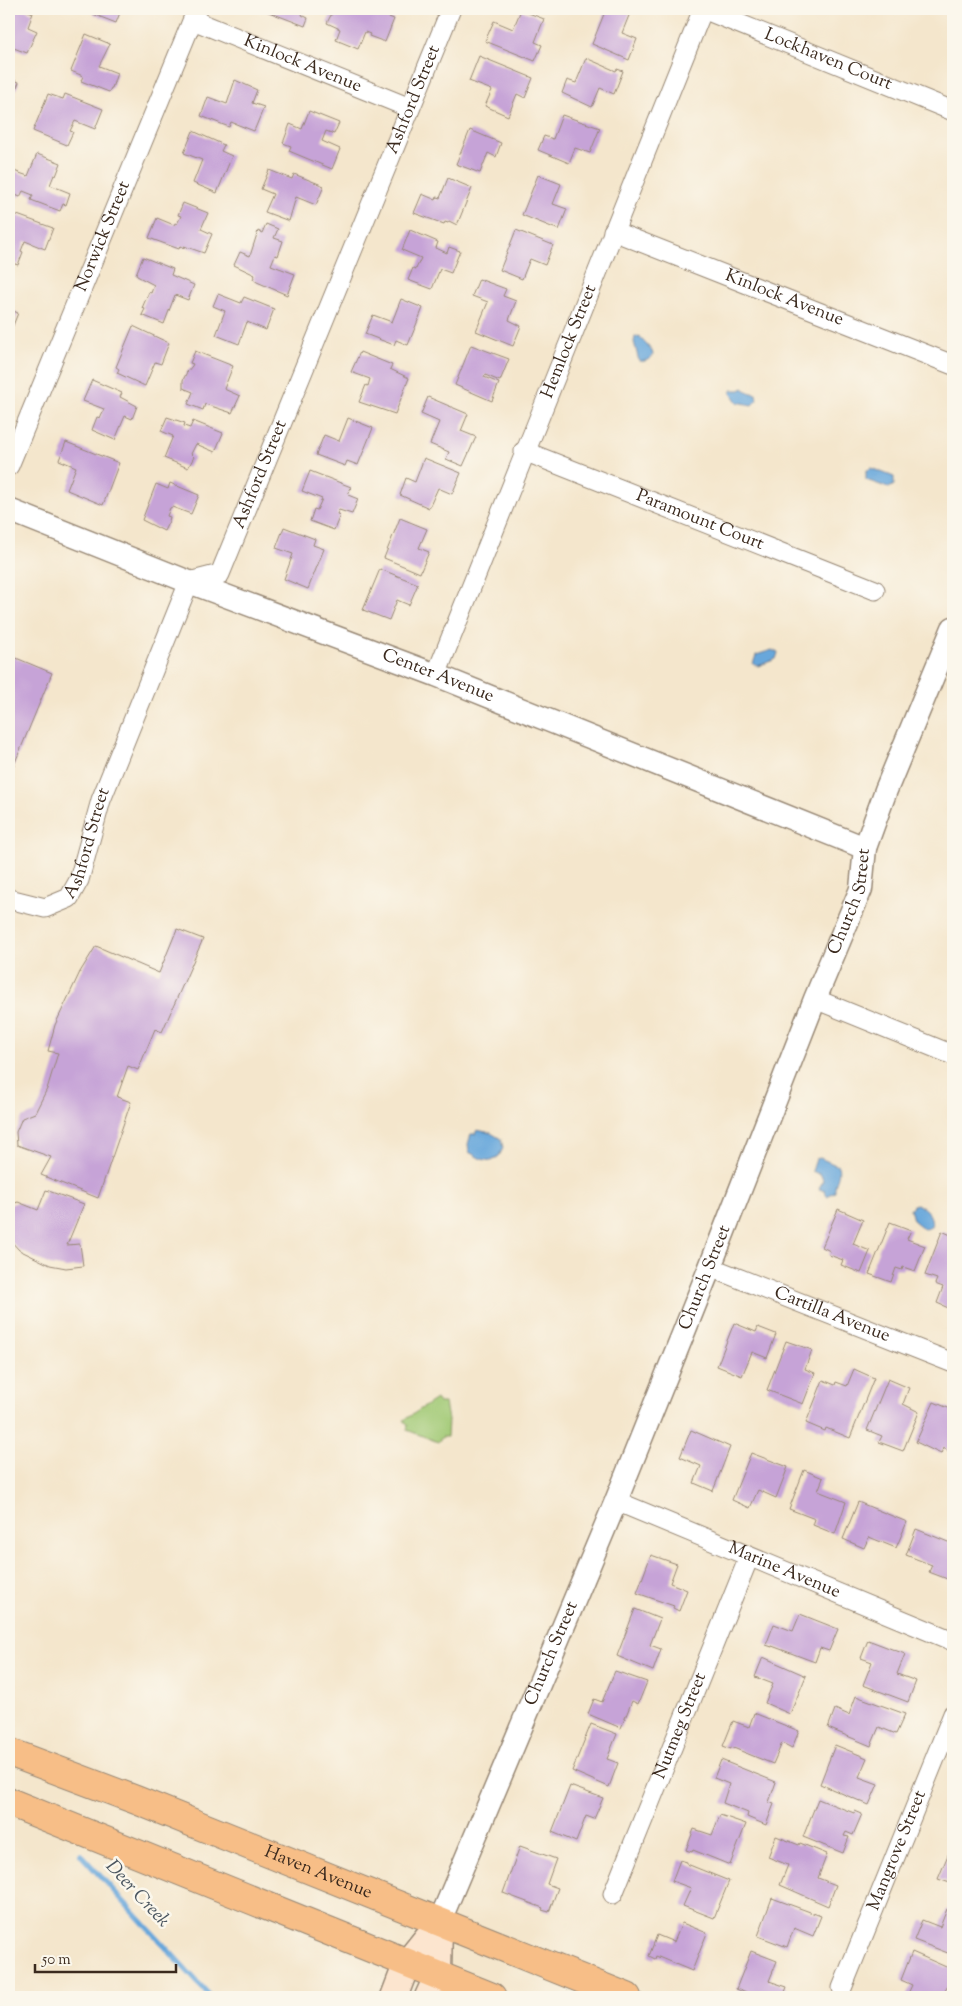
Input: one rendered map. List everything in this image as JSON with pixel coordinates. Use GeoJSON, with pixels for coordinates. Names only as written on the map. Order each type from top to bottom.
{"type":"FeatureCollection","features":[{"type":"Feature","properties":{"kind":"main road","name":"Haven Avenue"},"geometry":{"type":"LineString","coordinates":[[9,1752],[155,1807],[405,1906],[439,1923],[627,1997]]}},
{"type":"Feature","properties":{"kind":"main road"},"geometry":{"type":"LineString","coordinates":[[9,1802],[407,1963],[433,1986],[492,1997]]}},
{"type":"Feature","properties":{"kind":"main road","name":"Church Street"},"geometry":{"type":"LineString","coordinates":[[394,1997],[407,1963],[439,1923]]}},
{"type":"Feature","properties":{"kind":"main road","name":"Church Street"},"geometry":{"type":"LineString","coordinates":[[433,1986],[439,1923]]}},
{"type":"Feature","properties":{"kind":"street","name":"Ashford Street"},"geometry":{"type":"LineString","coordinates":[[9,899],[45,908],[69,898],[79,880],[101,800],[189,582],[220,574],[451,9]]}},
{"type":"Feature","properties":{"kind":"street","name":"Lockhaven Court"},"geometry":{"type":"LineString","coordinates":[[703,9],[953,111]]}},
{"type":"Feature","properties":{"kind":"street","name":"Hemlock Street"},"geometry":{"type":"LineString","coordinates":[[436,674],[703,9]]}},
{"type":"Feature","properties":{"kind":"street","name":"Kinlock Avenue"},"geometry":{"type":"LineString","coordinates":[[195,14],[410,108]]}},
{"type":"Feature","properties":{"kind":"street","name":"Norwick Street"},"geometry":{"type":"LineString","coordinates":[[9,466],[195,14]]}},
{"type":"Feature","properties":{"kind":"street","name":"Kinlock Avenue"},"geometry":{"type":"LineString","coordinates":[[613,231],[953,365]]}},
{"type":"Feature","properties":{"kind":"street","name":"Paramount Court"},"geometry":{"type":"LineString","coordinates":[[524,451],[875,590]]}},
{"type":"Feature","properties":{"kind":"street","name":"Center Avenue"},"geometry":{"type":"LineString","coordinates":[[9,510],[189,582],[436,674],[864,848]]}},
{"type":"Feature","properties":{"kind":"street","name":"Church Street"},"geometry":{"type":"LineString","coordinates":[[439,1923],[616,1501],[815,999],[861,889],[864,848],[953,628]]}},
{"type":"Feature","properties":{"kind":"street"},"geometry":{"type":"LineString","coordinates":[[815,999],[953,1055]]}},
{"type":"Feature","properties":{"kind":"street","name":"Cartilla Avenue"},"geometry":{"type":"LineString","coordinates":[[710,1267],[953,1363]]}},
{"type":"Feature","properties":{"kind":"street","name":"Marine Avenue"},"geometry":{"type":"LineString","coordinates":[[616,1501],[953,1641]]}},
{"type":"Feature","properties":{"kind":"street","name":"Nutmeg Street"},"geometry":{"type":"LineString","coordinates":[[613,1894],[749,1557]]}},
{"type":"Feature","properties":{"kind":"street","name":"Mangrove Street"},"geometry":{"type":"LineString","coordinates":[[842,1988],[953,1714]]}},
{"type":"Feature","properties":{"kind":"green space"},"geometry":{"type":"Polygon","coordinates":[[[436,1399],[439,1403],[445,1403],[448,1420],[447,1437],[442,1437],[438,1442],[407,1430],[408,1425],[404,1420],[436,1399]]]}},
{"type":"Feature","properties":{"kind":"water"},"geometry":{"type":"Polygon","coordinates":[[[639,336],[652,351],[653,355],[645,361],[639,361],[634,342],[635,337],[639,336]]]}},
{"type":"Feature","properties":{"kind":"water"},"geometry":{"type":"Polygon","coordinates":[[[743,388],[748,392],[756,394],[757,400],[752,405],[737,402],[731,393],[732,390],[743,388]]]}},
{"type":"Feature","properties":{"kind":"water"},"geometry":{"type":"Polygon","coordinates":[[[871,468],[894,477],[894,485],[889,488],[866,480],[866,471],[871,468]]]}},
{"type":"Feature","properties":{"kind":"water"},"geometry":{"type":"Polygon","coordinates":[[[772,650],[778,653],[776,659],[758,666],[753,664],[756,655],[772,650]]]}},
{"type":"Feature","properties":{"kind":"water"},"geometry":{"type":"Polygon","coordinates":[[[477,1130],[491,1133],[501,1139],[503,1148],[499,1156],[492,1161],[481,1159],[469,1152],[468,1144],[471,1134],[475,1134],[477,1130]]]}},
{"type":"Feature","properties":{"kind":"water"},"geometry":{"type":"Polygon","coordinates":[[[820,1158],[838,1166],[839,1169],[835,1192],[827,1196],[825,1191],[819,1189],[823,1180],[821,1175],[812,1171],[816,1159],[820,1158]]]}},
{"type":"Feature","properties":{"kind":"water"},"geometry":{"type":"Polygon","coordinates":[[[917,1204],[929,1214],[932,1224],[929,1228],[924,1229],[913,1220],[910,1209],[913,1205],[917,1204]]]}},
{"type":"Feature","properties":{"kind":"building"},"geometry":{"type":"Polygon","coordinates":[[[9,9],[23,9],[33,13],[28,27],[37,31],[27,53],[11,47],[9,51],[9,9]]]}},
{"type":"Feature","properties":{"kind":"building"},"geometry":{"type":"Polygon","coordinates":[[[95,9],[121,10],[116,23],[93,14],[95,9]]]}},
{"type":"Feature","properties":{"kind":"building"},"geometry":{"type":"Polygon","coordinates":[[[267,9],[304,9],[302,15],[308,18],[305,26],[266,11],[267,9]]]}},
{"type":"Feature","properties":{"kind":"building"},"geometry":{"type":"Polygon","coordinates":[[[321,9],[368,9],[394,19],[385,42],[369,36],[370,34],[365,32],[358,49],[336,40],[340,29],[327,23],[332,13],[321,9]]]}},
{"type":"Feature","properties":{"kind":"building"},"geometry":{"type":"Polygon","coordinates":[[[606,9],[620,9],[630,13],[622,33],[637,39],[629,60],[592,44],[606,9]]]}},
{"type":"Feature","properties":{"kind":"building"},"geometry":{"type":"Polygon","coordinates":[[[521,10],[544,19],[535,42],[542,45],[535,61],[485,41],[494,21],[513,29],[521,10]]]}},
{"type":"Feature","properties":{"kind":"building"},"geometry":{"type":"Polygon","coordinates":[[[86,34],[110,44],[99,66],[117,73],[109,92],[81,81],[83,76],[71,71],[86,34]]]}},
{"type":"Feature","properties":{"kind":"building"},"geometry":{"type":"Polygon","coordinates":[[[479,56],[533,78],[525,98],[517,94],[508,116],[485,106],[492,90],[469,81],[479,56]]]}},
{"type":"Feature","properties":{"kind":"building"},"geometry":{"type":"Polygon","coordinates":[[[586,58],[616,71],[617,69],[623,71],[614,94],[600,88],[592,107],[562,93],[567,80],[576,83],[586,58]]]}},
{"type":"Feature","properties":{"kind":"building"},"geometry":{"type":"Polygon","coordinates":[[[9,78],[19,82],[9,108],[9,78]]]}},
{"type":"Feature","properties":{"kind":"building"},"geometry":{"type":"Polygon","coordinates":[[[235,80],[257,90],[252,103],[264,107],[254,131],[231,122],[229,127],[201,116],[208,97],[227,104],[235,80]]]}},
{"type":"Feature","properties":{"kind":"building"},"geometry":{"type":"Polygon","coordinates":[[[48,94],[63,99],[65,94],[103,109],[95,129],[75,121],[70,131],[73,132],[67,145],[33,131],[48,94]]]}},
{"type":"Feature","properties":{"kind":"building"},"geometry":{"type":"Polygon","coordinates":[[[309,111],[339,123],[334,134],[326,131],[322,141],[340,149],[332,169],[289,151],[291,146],[283,143],[290,124],[302,129],[309,111]]]}},
{"type":"Feature","properties":{"kind":"building"},"geometry":{"type":"Polygon","coordinates":[[[562,115],[600,128],[590,153],[575,148],[569,163],[538,150],[544,136],[553,139],[562,115]]]}},
{"type":"Feature","properties":{"kind":"building"},"geometry":{"type":"Polygon","coordinates":[[[470,130],[501,143],[496,157],[488,153],[480,173],[456,164],[470,130]]]}},
{"type":"Feature","properties":{"kind":"building"},"geometry":{"type":"Polygon","coordinates":[[[193,131],[224,145],[221,151],[232,156],[217,193],[193,183],[202,160],[184,153],[193,131]]]}},
{"type":"Feature","properties":{"kind":"building"},"geometry":{"type":"Polygon","coordinates":[[[37,154],[61,163],[50,185],[70,193],[66,205],[63,204],[60,211],[31,200],[33,195],[23,191],[20,197],[9,192],[9,175],[11,170],[28,176],[37,154]]]}},
{"type":"Feature","properties":{"kind":"building"},"geometry":{"type":"Polygon","coordinates":[[[269,170],[292,179],[294,174],[324,186],[316,205],[296,197],[289,221],[265,212],[273,194],[261,189],[269,170]]]}},
{"type":"Feature","properties":{"kind":"building"},"geometry":{"type":"Polygon","coordinates":[[[538,175],[561,184],[553,204],[567,209],[559,230],[522,215],[538,175]]]}},
{"type":"Feature","properties":{"kind":"building"},"geometry":{"type":"Polygon","coordinates":[[[448,178],[472,188],[457,225],[449,221],[444,224],[414,213],[422,194],[436,200],[437,197],[440,198],[448,178]]]}},
{"type":"Feature","properties":{"kind":"building"},"geometry":{"type":"Polygon","coordinates":[[[183,203],[208,213],[201,229],[212,234],[204,253],[184,246],[184,248],[180,246],[179,249],[149,238],[157,218],[174,225],[175,223],[177,224],[181,216],[178,215],[183,203]]]}},
{"type":"Feature","properties":{"kind":"building"},"geometry":{"type":"Polygon","coordinates":[[[9,212],[53,228],[45,249],[25,241],[18,265],[9,262],[9,212]]]}},
{"type":"Feature","properties":{"kind":"building"},"geometry":{"type":"Polygon","coordinates":[[[266,224],[278,229],[274,238],[283,241],[278,256],[275,255],[271,265],[295,274],[287,295],[257,282],[253,279],[255,275],[234,265],[240,252],[250,256],[258,231],[262,233],[266,224]]]}},
{"type":"Feature","properties":{"kind":"building"},"geometry":{"type":"Polygon","coordinates":[[[410,230],[438,242],[436,248],[447,253],[449,247],[460,251],[451,273],[440,269],[432,289],[408,280],[413,268],[416,269],[421,258],[402,250],[410,230]]]}},
{"type":"Feature","properties":{"kind":"building"},"geometry":{"type":"Polygon","coordinates":[[[516,230],[553,245],[545,265],[530,259],[522,279],[500,270],[516,230]]]}},
{"type":"Feature","properties":{"kind":"building"},"geometry":{"type":"Polygon","coordinates":[[[143,257],[173,269],[171,275],[194,285],[188,300],[175,295],[164,324],[142,315],[145,309],[142,308],[154,285],[136,274],[143,257]]]}},
{"type":"Feature","properties":{"kind":"building"},"geometry":{"type":"Polygon","coordinates":[[[479,279],[506,289],[503,296],[516,301],[509,320],[521,326],[513,346],[476,331],[488,302],[472,296],[479,279]]]}},
{"type":"Feature","properties":{"kind":"building"},"geometry":{"type":"Polygon","coordinates":[[[218,294],[241,303],[244,297],[274,309],[266,330],[247,322],[239,344],[216,335],[225,311],[213,306],[218,294]]]}},
{"type":"Feature","properties":{"kind":"building"},"geometry":{"type":"Polygon","coordinates":[[[401,299],[423,308],[408,345],[396,340],[394,345],[365,334],[373,315],[392,322],[401,299]]]}},
{"type":"Feature","properties":{"kind":"building"},"geometry":{"type":"Polygon","coordinates":[[[9,309],[18,313],[10,333],[9,332],[9,309]]]}},
{"type":"Feature","properties":{"kind":"building"},"geometry":{"type":"Polygon","coordinates":[[[133,326],[169,343],[161,364],[155,362],[145,386],[117,373],[119,369],[116,367],[133,326]]]}},
{"type":"Feature","properties":{"kind":"building"},"geometry":{"type":"Polygon","coordinates":[[[471,345],[509,359],[500,381],[485,375],[484,377],[499,383],[492,401],[455,385],[471,345]]]}},
{"type":"Feature","properties":{"kind":"building"},"geometry":{"type":"Polygon","coordinates":[[[195,351],[233,366],[224,389],[240,396],[232,413],[205,404],[203,410],[188,404],[193,392],[183,388],[183,380],[193,364],[190,363],[195,351]]]}},
{"type":"Feature","properties":{"kind":"building"},"geometry":{"type":"Polygon","coordinates":[[[360,352],[392,365],[390,369],[409,378],[395,414],[359,402],[370,379],[351,372],[360,352]]]}},
{"type":"Feature","properties":{"kind":"building"},"geometry":{"type":"Polygon","coordinates":[[[92,380],[122,393],[120,397],[137,406],[132,419],[125,416],[115,440],[92,430],[97,417],[100,418],[104,409],[83,401],[92,380]]]}},
{"type":"Feature","properties":{"kind":"building"},"geometry":{"type":"Polygon","coordinates":[[[428,397],[468,414],[461,431],[476,437],[463,466],[446,459],[449,452],[430,444],[439,422],[421,414],[428,397]]]}},
{"type":"Feature","properties":{"kind":"building"},"geometry":{"type":"Polygon","coordinates":[[[167,417],[185,423],[184,426],[190,428],[193,421],[223,433],[215,452],[196,444],[191,454],[194,457],[188,468],[164,458],[173,436],[161,431],[167,417]]]}},
{"type":"Feature","properties":{"kind":"building"},"geometry":{"type":"Polygon","coordinates":[[[348,418],[373,428],[358,465],[347,461],[345,466],[316,455],[324,435],[339,441],[348,418]]]}},
{"type":"Feature","properties":{"kind":"building"},"geometry":{"type":"Polygon","coordinates":[[[66,442],[119,463],[103,505],[67,490],[76,467],[59,460],[66,442]]]}},
{"type":"Feature","properties":{"kind":"building"},"geometry":{"type":"Polygon","coordinates":[[[424,458],[461,473],[452,494],[438,488],[429,508],[400,495],[406,478],[415,482],[424,458]]]}},
{"type":"Feature","properties":{"kind":"building"},"geometry":{"type":"Polygon","coordinates":[[[310,471],[351,487],[348,495],[358,499],[352,514],[339,510],[337,514],[340,515],[334,530],[310,521],[314,509],[317,510],[322,499],[302,491],[310,471]]]}},
{"type":"Feature","properties":{"kind":"building"},"geometry":{"type":"Polygon","coordinates":[[[170,483],[199,495],[191,514],[172,507],[170,508],[167,516],[170,517],[169,521],[164,531],[142,520],[156,484],[168,489],[170,483]]]}},
{"type":"Feature","properties":{"kind":"building"},"geometry":{"type":"Polygon","coordinates":[[[400,518],[427,529],[419,548],[429,552],[420,573],[384,558],[400,518]]]}},
{"type":"Feature","properties":{"kind":"building"},"geometry":{"type":"Polygon","coordinates":[[[284,527],[315,539],[313,545],[324,549],[308,589],[284,579],[293,554],[276,548],[284,527]]]}},
{"type":"Feature","properties":{"kind":"building"},"geometry":{"type":"Polygon","coordinates":[[[380,569],[418,584],[409,605],[397,600],[389,620],[363,610],[380,569]]]}},
{"type":"Feature","properties":{"kind":"building"},"geometry":{"type":"Polygon","coordinates":[[[9,655],[52,673],[9,777],[9,655]]]}},
{"type":"Feature","properties":{"kind":"building"},"geometry":{"type":"Polygon","coordinates":[[[177,929],[203,939],[162,1032],[155,1029],[138,1070],[128,1066],[117,1097],[131,1102],[98,1198],[41,1175],[51,1157],[17,1145],[16,1132],[22,1118],[35,1113],[47,1089],[58,1053],[48,1051],[55,1025],[80,972],[96,946],[159,973],[177,929]]]}},
{"type":"Feature","properties":{"kind":"building"},"geometry":{"type":"Polygon","coordinates":[[[46,1190],[84,1204],[67,1245],[80,1244],[83,1266],[66,1268],[50,1265],[19,1250],[9,1239],[9,1205],[18,1202],[38,1210],[46,1190]]]}},
{"type":"Feature","properties":{"kind":"building"},"geometry":{"type":"Polygon","coordinates":[[[838,1209],[863,1220],[853,1244],[870,1251],[861,1273],[841,1265],[843,1260],[829,1255],[830,1251],[822,1247],[838,1209]]]}},
{"type":"Feature","properties":{"kind":"building"},"geometry":{"type":"Polygon","coordinates":[[[890,1222],[911,1230],[907,1239],[925,1246],[915,1271],[903,1267],[902,1270],[896,1268],[891,1282],[869,1274],[890,1222]]]}},
{"type":"Feature","properties":{"kind":"building"},"geometry":{"type":"Polygon","coordinates":[[[942,1231],[953,1236],[953,1310],[937,1303],[943,1287],[935,1284],[937,1279],[925,1275],[942,1231]]]}},
{"type":"Feature","properties":{"kind":"building"},"geometry":{"type":"Polygon","coordinates":[[[734,1323],[756,1332],[758,1327],[776,1334],[767,1358],[752,1352],[742,1376],[717,1366],[734,1323]]]}},
{"type":"Feature","properties":{"kind":"building"},"geometry":{"type":"Polygon","coordinates":[[[786,1341],[812,1350],[805,1369],[815,1373],[803,1404],[767,1390],[786,1341]]]}},
{"type":"Feature","properties":{"kind":"building"},"geometry":{"type":"Polygon","coordinates":[[[854,1369],[874,1378],[850,1438],[826,1428],[825,1431],[806,1423],[823,1380],[835,1385],[836,1382],[847,1386],[854,1369]]]}},
{"type":"Feature","properties":{"kind":"building"},"geometry":{"type":"Polygon","coordinates":[[[888,1379],[909,1388],[903,1404],[919,1412],[903,1451],[879,1442],[882,1436],[867,1430],[888,1379]]]}},
{"type":"Feature","properties":{"kind":"building"},"geometry":{"type":"Polygon","coordinates":[[[934,1402],[953,1410],[953,1453],[943,1448],[941,1454],[916,1442],[934,1402]]]}},
{"type":"Feature","properties":{"kind":"building"},"geometry":{"type":"Polygon","coordinates":[[[691,1430],[730,1447],[713,1491],[694,1483],[701,1466],[680,1457],[691,1430]]]}},
{"type":"Feature","properties":{"kind":"building"},"geometry":{"type":"Polygon","coordinates":[[[751,1453],[788,1467],[776,1498],[758,1490],[750,1508],[732,1500],[751,1453]]]}},
{"type":"Feature","properties":{"kind":"building"},"geometry":{"type":"Polygon","coordinates":[[[804,1470],[823,1478],[818,1491],[846,1502],[835,1534],[813,1525],[815,1519],[789,1509],[804,1470]]]}},
{"type":"Feature","properties":{"kind":"building"},"geometry":{"type":"Polygon","coordinates":[[[858,1502],[907,1522],[896,1548],[869,1537],[864,1548],[843,1539],[858,1502]]]}},
{"type":"Feature","properties":{"kind":"building"},"geometry":{"type":"Polygon","coordinates":[[[916,1529],[953,1544],[953,1572],[950,1580],[929,1572],[932,1565],[906,1555],[916,1529]]]}},
{"type":"Feature","properties":{"kind":"building"},"geometry":{"type":"Polygon","coordinates":[[[651,1555],[677,1564],[670,1583],[687,1590],[679,1611],[673,1608],[674,1606],[637,1593],[651,1555]]]}},
{"type":"Feature","properties":{"kind":"building"},"geometry":{"type":"Polygon","coordinates":[[[635,1609],[660,1619],[650,1645],[661,1649],[653,1671],[617,1656],[635,1609]]]}},
{"type":"Feature","properties":{"kind":"building"},"geometry":{"type":"Polygon","coordinates":[[[800,1614],[838,1629],[829,1651],[820,1648],[815,1662],[766,1645],[774,1624],[793,1631],[800,1614]]]}},
{"type":"Feature","properties":{"kind":"building"},"geometry":{"type":"Polygon","coordinates":[[[868,1640],[905,1654],[897,1674],[916,1681],[908,1702],[863,1685],[872,1662],[861,1658],[868,1640]]]}},
{"type":"Feature","properties":{"kind":"building"},"geometry":{"type":"Polygon","coordinates":[[[763,1657],[806,1676],[790,1714],[765,1703],[773,1684],[755,1677],[763,1657]]]}},
{"type":"Feature","properties":{"kind":"building"},"geometry":{"type":"Polygon","coordinates":[[[615,1671],[647,1682],[638,1704],[632,1701],[621,1728],[588,1714],[594,1699],[602,1702],[615,1671]]]}},
{"type":"Feature","properties":{"kind":"building"},"geometry":{"type":"Polygon","coordinates":[[[856,1696],[905,1714],[896,1734],[879,1727],[871,1746],[828,1728],[835,1709],[849,1715],[856,1696]]]}},
{"type":"Feature","properties":{"kind":"building"},"geometry":{"type":"Polygon","coordinates":[[[754,1713],[799,1731],[792,1748],[782,1743],[773,1764],[731,1747],[731,1749],[723,1746],[733,1721],[749,1727],[754,1713]]]}},
{"type":"Feature","properties":{"kind":"building"},"geometry":{"type":"Polygon","coordinates":[[[591,1724],[617,1734],[607,1759],[618,1763],[609,1787],[572,1771],[591,1724]]]}},
{"type":"Feature","properties":{"kind":"building"},"geometry":{"type":"Polygon","coordinates":[[[835,1745],[867,1758],[859,1777],[878,1784],[869,1805],[820,1784],[835,1745]]]}},
{"type":"Feature","properties":{"kind":"building"},"geometry":{"type":"Polygon","coordinates":[[[721,1760],[776,1782],[769,1802],[774,1804],[766,1825],[747,1817],[748,1813],[723,1803],[729,1784],[714,1778],[721,1760]]]}},
{"type":"Feature","properties":{"kind":"building"},"geometry":{"type":"Polygon","coordinates":[[[570,1786],[603,1798],[594,1819],[586,1816],[576,1842],[552,1832],[570,1786]]]}},
{"type":"Feature","properties":{"kind":"building"},"geometry":{"type":"Polygon","coordinates":[[[818,1799],[854,1813],[855,1811],[862,1814],[853,1835],[846,1832],[844,1836],[849,1837],[843,1853],[803,1837],[818,1799]]]}},
{"type":"Feature","properties":{"kind":"building"},"geometry":{"type":"Polygon","coordinates":[[[720,1815],[746,1824],[730,1865],[693,1850],[692,1852],[686,1850],[694,1829],[712,1835],[720,1815]]]}},
{"type":"Feature","properties":{"kind":"building"},"geometry":{"type":"Polygon","coordinates":[[[776,1836],[827,1854],[818,1878],[836,1885],[828,1906],[780,1885],[788,1865],[768,1857],[776,1836]]]}},
{"type":"Feature","properties":{"kind":"building"},"geometry":{"type":"Polygon","coordinates":[[[520,1846],[556,1859],[547,1884],[558,1888],[549,1912],[503,1893],[520,1846]]]}},
{"type":"Feature","properties":{"kind":"building"},"geometry":{"type":"Polygon","coordinates":[[[950,1850],[953,1851],[953,1884],[938,1879],[950,1850]]]}},
{"type":"Feature","properties":{"kind":"building"},"geometry":{"type":"Polygon","coordinates":[[[680,1860],[729,1881],[714,1918],[683,1906],[691,1888],[672,1881],[680,1860]]]}},
{"type":"Feature","properties":{"kind":"building"},"geometry":{"type":"Polygon","coordinates":[[[772,1898],[821,1916],[813,1936],[794,1928],[787,1947],[758,1936],[772,1898]]]}},
{"type":"Feature","properties":{"kind":"building"},"geometry":{"type":"Polygon","coordinates":[[[947,1909],[953,1912],[953,1955],[914,1940],[922,1920],[940,1927],[947,1909]]]}},
{"type":"Feature","properties":{"kind":"building"},"geometry":{"type":"Polygon","coordinates":[[[682,1923],[707,1933],[692,1971],[656,1956],[655,1959],[649,1956],[657,1935],[674,1942],[682,1923]]]}},
{"type":"Feature","properties":{"kind":"building"},"geometry":{"type":"Polygon","coordinates":[[[751,1951],[777,1961],[769,1981],[787,1987],[783,1997],[757,1997],[736,1989],[751,1951]]]}},
{"type":"Feature","properties":{"kind":"building"},"geometry":{"type":"Polygon","coordinates":[[[912,1952],[953,1970],[943,1997],[907,1996],[912,1985],[901,1980],[912,1952]]]}},
{"type":"Feature","properties":{"kind":"waterway","name":"Deer Creek"},"geometry":{"type":"LineString","coordinates":[[81,1855],[211,1997]]}}]}
